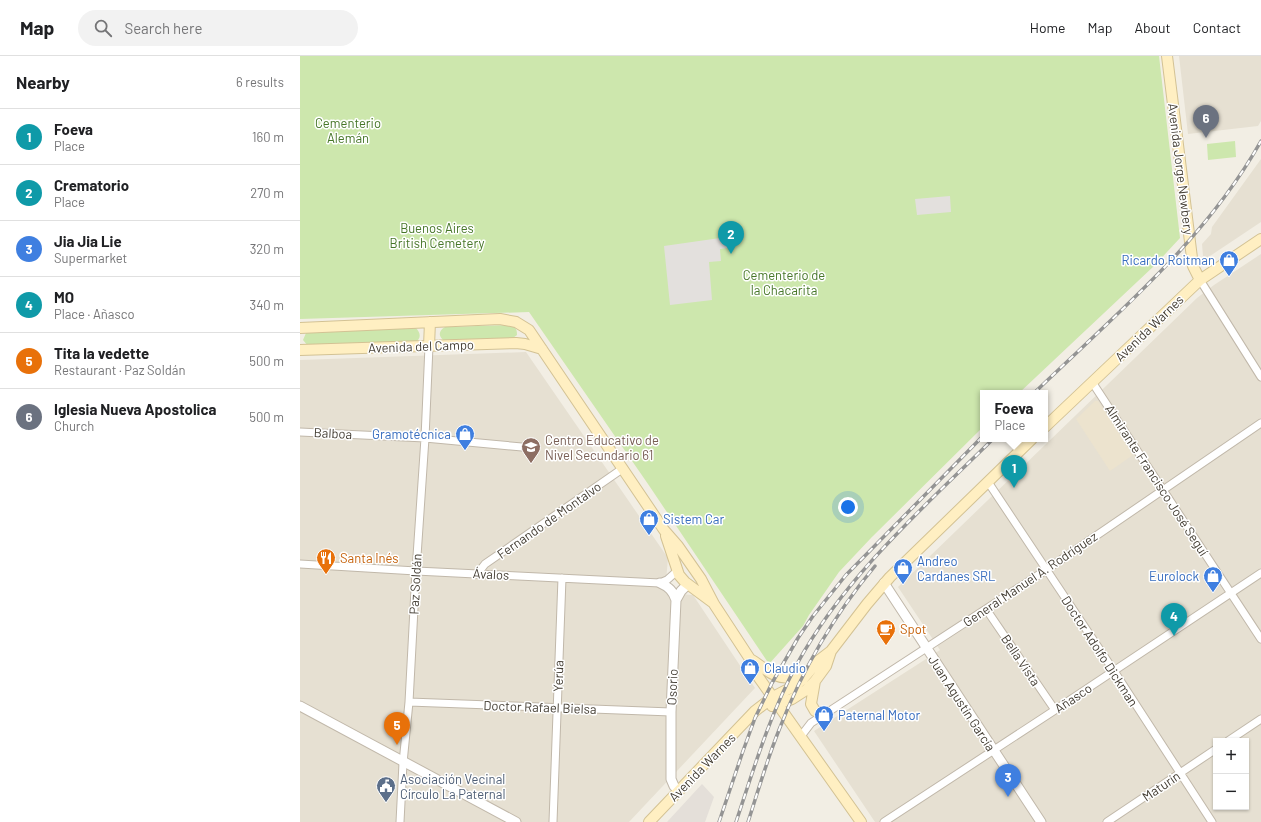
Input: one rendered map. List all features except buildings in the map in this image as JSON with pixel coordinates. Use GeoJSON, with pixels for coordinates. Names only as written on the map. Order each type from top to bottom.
{"type":"FeatureCollection","features":[{"type":"Feature","properties":{"kind":"main road","name":"Avenida Jorge Newbery"},"geometry":{"type":"LineString","coordinates":[[1167,56],[1193,266],[1200,280]]}},
{"type":"Feature","properties":{"kind":"main road","name":"Avenida Warnes"},"geometry":{"type":"LineString","coordinates":[[1048,424],[1200,280],[1261,239]]}},
{"type":"Feature","properties":{"kind":"main road","name":"Avenida del Campo"},"geometry":{"type":"LineString","coordinates":[[302,330],[430,322],[508,320],[523,325],[529,330],[542,349]]}},
{"type":"Feature","properties":{"kind":"main road"},"geometry":{"type":"LineString","coordinates":[[429,346],[430,322]]}},
{"type":"Feature","properties":{"kind":"main road","name":"Avenida del Campo"},"geometry":{"type":"LineString","coordinates":[[302,348],[516,343],[542,349]]}},
{"type":"Feature","properties":{"kind":"main road"},"geometry":{"type":"LineString","coordinates":[[542,349],[622,469],[707,589],[714,604],[750,658],[752,668],[861,822]]}},
{"type":"Feature","properties":{"kind":"main road","name":"Avenida Warnes"},"geometry":{"type":"LineString","coordinates":[[649,822],[755,711],[775,700],[796,685],[818,661],[831,651],[884,584],[1029,442]]}},
{"type":"Feature","properties":{"kind":"main road"},"geometry":{"type":"LineString","coordinates":[[664,530],[678,571],[682,578],[714,604]]}},
{"type":"Feature","properties":{"kind":"main road"},"geometry":{"type":"LineString","coordinates":[[678,571],[682,564],[693,568]]}},
{"type":"Feature","properties":{"kind":"main road"},"geometry":{"type":"LineString","coordinates":[[688,584],[694,579],[693,568]]}},
{"type":"Feature","properties":{"kind":"main road","name":"Avenida Warnes"},"geometry":{"type":"LineString","coordinates":[[775,700],[792,699],[815,681],[826,666],[831,651]]}},
{"type":"Feature","properties":{"kind":"main road"},"geometry":{"type":"LineString","coordinates":[[750,658],[770,673],[780,677],[791,678],[806,674]]}},
{"type":"Feature","properties":{"kind":"main road"},"geometry":{"type":"LineString","coordinates":[[815,681],[811,704],[815,711],[825,714]]}},
{"type":"Feature","properties":{"kind":"main road"},"geometry":{"type":"LineString","coordinates":[[755,711],[761,698],[764,684]]}},
{"type":"Feature","properties":{"kind":"street"},"geometry":{"type":"LineString","coordinates":[[1200,280],[1261,378]]}},
{"type":"Feature","properties":{"kind":"street","name":"Paz Soldán"},"geometry":{"type":"LineString","coordinates":[[400,822],[403,762],[409,702],[429,346]]}},
{"type":"Feature","properties":{"kind":"street","name":"Almirante Francisco José Seguí"},"geometry":{"type":"LineString","coordinates":[[1092,382],[1164,489],[1261,639]]}},
{"type":"Feature","properties":{"kind":"street","name":"General Manuel A. Rodríguez"},"geometry":{"type":"LineString","coordinates":[[801,736],[811,723],[1046,570],[1261,423]]}},
{"type":"Feature","properties":{"kind":"street","name":"Balboa"},"geometry":{"type":"LineString","coordinates":[[300,432],[425,438],[533,448]]}},
{"type":"Feature","properties":{"kind":"street","name":"Fernando de Montalvo"},"geometry":{"type":"LineString","coordinates":[[478,573],[485,564],[622,469]]}},
{"type":"Feature","properties":{"kind":"street","name":"Doctor Adolfo Dickman"},"geometry":{"type":"LineString","coordinates":[[988,482],[1114,671],[1212,822]]}},
{"type":"Feature","properties":{"kind":"street","name":"Ávalos"},"geometry":{"type":"LineString","coordinates":[[300,564],[660,583]]}},
{"type":"Feature","properties":{"kind":"street"},"geometry":{"type":"LineString","coordinates":[[660,583],[667,580],[678,571]]}},
{"type":"Feature","properties":{"kind":"street","name":"Añasco"},"geometry":{"type":"LineString","coordinates":[[884,822],[1261,573]]}},
{"type":"Feature","properties":{"kind":"street","name":"Yerúa"},"geometry":{"type":"LineString","coordinates":[[553,822],[562,578]]}},
{"type":"Feature","properties":{"kind":"street"},"geometry":{"type":"LineString","coordinates":[[660,583],[671,589],[676,600]]}},
{"type":"Feature","properties":{"kind":"street"},"geometry":{"type":"LineString","coordinates":[[676,600],[681,591],[688,584]]}},
{"type":"Feature","properties":{"kind":"street","name":"Juan Agustín García"},"geometry":{"type":"LineString","coordinates":[[884,584],[1040,822]]}},
{"type":"Feature","properties":{"kind":"street","name":"Osorio"},"geometry":{"type":"LineString","coordinates":[[676,600],[671,712],[671,779],[674,786],[679,791]]}},
{"type":"Feature","properties":{"kind":"street","name":"Bella Vista"},"geometry":{"type":"LineString","coordinates":[[986,609],[1055,710]]}},
{"type":"Feature","properties":{"kind":"street","name":"Doctor Rafael Bielsa"},"geometry":{"type":"LineString","coordinates":[[409,702],[671,712]]}},
{"type":"Feature","properties":{"kind":"street"},"geometry":{"type":"LineString","coordinates":[[300,706],[516,822]]}},
{"type":"Feature","properties":{"kind":"street"},"geometry":{"type":"LineString","coordinates":[[1232,738],[1261,719]]}},
{"type":"Feature","properties":{"kind":"street","name":"Maturín"},"geometry":{"type":"LineString","coordinates":[[1107,822],[1213,751]]}},
{"type":"Feature","properties":{"kind":"shaded area"},"geometry":{"type":"Polygon","coordinates":[[[1179,56],[1261,56],[1261,121],[1258,126],[1188,134],[1179,56]]]}},
{"type":"Feature","properties":{"kind":"shaded area"},"geometry":{"type":"Polygon","coordinates":[[[1261,159],[1261,222],[1207,258],[1203,256],[1202,244],[1211,234],[1212,227],[1261,159]]]}},
{"type":"Feature","properties":{"kind":"shaded area"},"geometry":{"type":"Polygon","coordinates":[[[950,196],[951,212],[917,215],[915,199],[950,196]]]}},
{"type":"Feature","properties":{"kind":"shaded area"},"geometry":{"type":"Polygon","coordinates":[[[727,237],[728,248],[720,249],[721,261],[709,262],[712,300],[670,305],[664,246],[727,237]]]}},
{"type":"Feature","properties":{"kind":"shaded area"},"geometry":{"type":"Polygon","coordinates":[[[1261,254],[1261,822],[875,822],[814,731],[940,650],[898,587],[1197,298],[1261,254]]]}},
{"type":"Feature","properties":{"kind":"shaded area"},"geometry":{"type":"Polygon","coordinates":[[[526,352],[668,558],[665,593],[693,595],[755,688],[629,822],[300,822],[300,360],[526,352]]]}},
{"type":"Feature","properties":{"kind":"shaded area"},"geometry":{"type":"Polygon","coordinates":[[[1095,401],[1098,401],[1133,455],[1110,471],[1076,419],[1095,401]]]}},
{"type":"Feature","properties":{"kind":"shaded area"},"geometry":{"type":"Polygon","coordinates":[[[702,784],[714,797],[705,822],[667,822],[702,784]]]}},
{"type":"Feature","properties":{"kind":"green space","name":"Cementerio de la Chacarita"},"geometry":{"type":"Polygon","coordinates":[[[300,56],[1159,56],[1180,238],[1154,266],[1022,390],[980,390],[980,430],[871,538],[839,572],[803,626],[769,664],[648,484],[529,312],[300,319],[300,56]]]}},
{"type":"Feature","properties":{"kind":"green space"},"geometry":{"type":"Polygon","coordinates":[[[1235,141],[1236,157],[1208,160],[1207,144],[1235,141]]]}},
{"type":"Feature","properties":{"kind":"green space"},"geometry":{"type":"Polygon","coordinates":[[[511,325],[517,331],[517,335],[513,338],[445,341],[440,336],[441,330],[445,327],[511,325]]]}},
{"type":"Feature","properties":{"kind":"green space"},"geometry":{"type":"Polygon","coordinates":[[[415,327],[420,334],[416,342],[308,346],[303,340],[306,333],[415,327]]]}},
{"type":"Feature","properties":{"kind":"railway"},"geometry":{"type":"LineString","coordinates":[[1037,390],[1127,305],[1186,244],[1239,177],[1261,141]]}},
{"type":"Feature","properties":{"kind":"railway"},"geometry":{"type":"LineString","coordinates":[[719,822],[755,718],[772,683],[798,638],[813,616],[846,575],[980,439]]}},
{"type":"Feature","properties":{"kind":"railway"},"geometry":{"type":"LineString","coordinates":[[736,822],[763,742],[779,702],[797,664],[816,632],[838,601],[887,544],[990,442]]}},
{"type":"Feature","properties":{"kind":"railway"},"geometry":{"type":"LineString","coordinates":[[748,822],[775,741],[798,686],[820,644],[846,604],[875,566]]}},
{"type":"Feature","properties":{"kind":"place","name":"Iglesia Nueva Apostolica"},"geometry":{"type":"Point","coordinates":[1206,138]}},
{"type":"Feature","properties":{"kind":"place","name":"Crematorio"},"geometry":{"type":"Point","coordinates":[731,254]}},
{"type":"Feature","properties":{"kind":"place","name":"Ricardo Roitman"},"geometry":{"type":"Point","coordinates":[1229,277]}},
{"type":"Feature","properties":{"kind":"place","name":"Gramotécnica"},"geometry":{"type":"Point","coordinates":[465,451]}},
{"type":"Feature","properties":{"kind":"place","name":"Centro Educativo de Nivel Secundario 61"},"geometry":{"type":"Point","coordinates":[531,464]}},
{"type":"Feature","properties":{"kind":"place","name":"Foeva"},"geometry":{"type":"Point","coordinates":[1014,488]}},
{"type":"Feature","properties":{"kind":"place","name":"Sistem Car"},"geometry":{"type":"Point","coordinates":[649,536]}},
{"type":"Feature","properties":{"kind":"place","name":"Santa Inés"},"geometry":{"type":"Point","coordinates":[326,575]}},
{"type":"Feature","properties":{"kind":"place","name":"Andreo Cardanes SRL"},"geometry":{"type":"Point","coordinates":[903,585]}},
{"type":"Feature","properties":{"kind":"place","name":"Eurolock"},"geometry":{"type":"Point","coordinates":[1213,593]}},
{"type":"Feature","properties":{"kind":"place","name":"MO"},"geometry":{"type":"Point","coordinates":[1174,636]}},
{"type":"Feature","properties":{"kind":"place","name":"Spot"},"geometry":{"type":"Point","coordinates":[886,646]}},
{"type":"Feature","properties":{"kind":"place","name":"Claudio"},"geometry":{"type":"Point","coordinates":[750,685]}},
{"type":"Feature","properties":{"kind":"place","name":"Paternal Motor"},"geometry":{"type":"Point","coordinates":[824,732]}},
{"type":"Feature","properties":{"kind":"place","name":"Tita la vedette"},"geometry":{"type":"Point","coordinates":[397,745]}},
{"type":"Feature","properties":{"kind":"place","name":"Jia Jia Lie"},"geometry":{"type":"Point","coordinates":[1008,797]}},
{"type":"Feature","properties":{"kind":"place","name":"Asociación Vecinal Círculo La Paternal"},"geometry":{"type":"Point","coordinates":[386,803]}},
{"type":"Feature","properties":{"kind":"park label","name":"Cementerio Alemán"},"geometry":{"type":"Point","coordinates":[348,130]}},
{"type":"Feature","properties":{"kind":"park label","name":"Buenos Aires British Cemetery"},"geometry":{"type":"Point","coordinates":[437,236]}}]}
